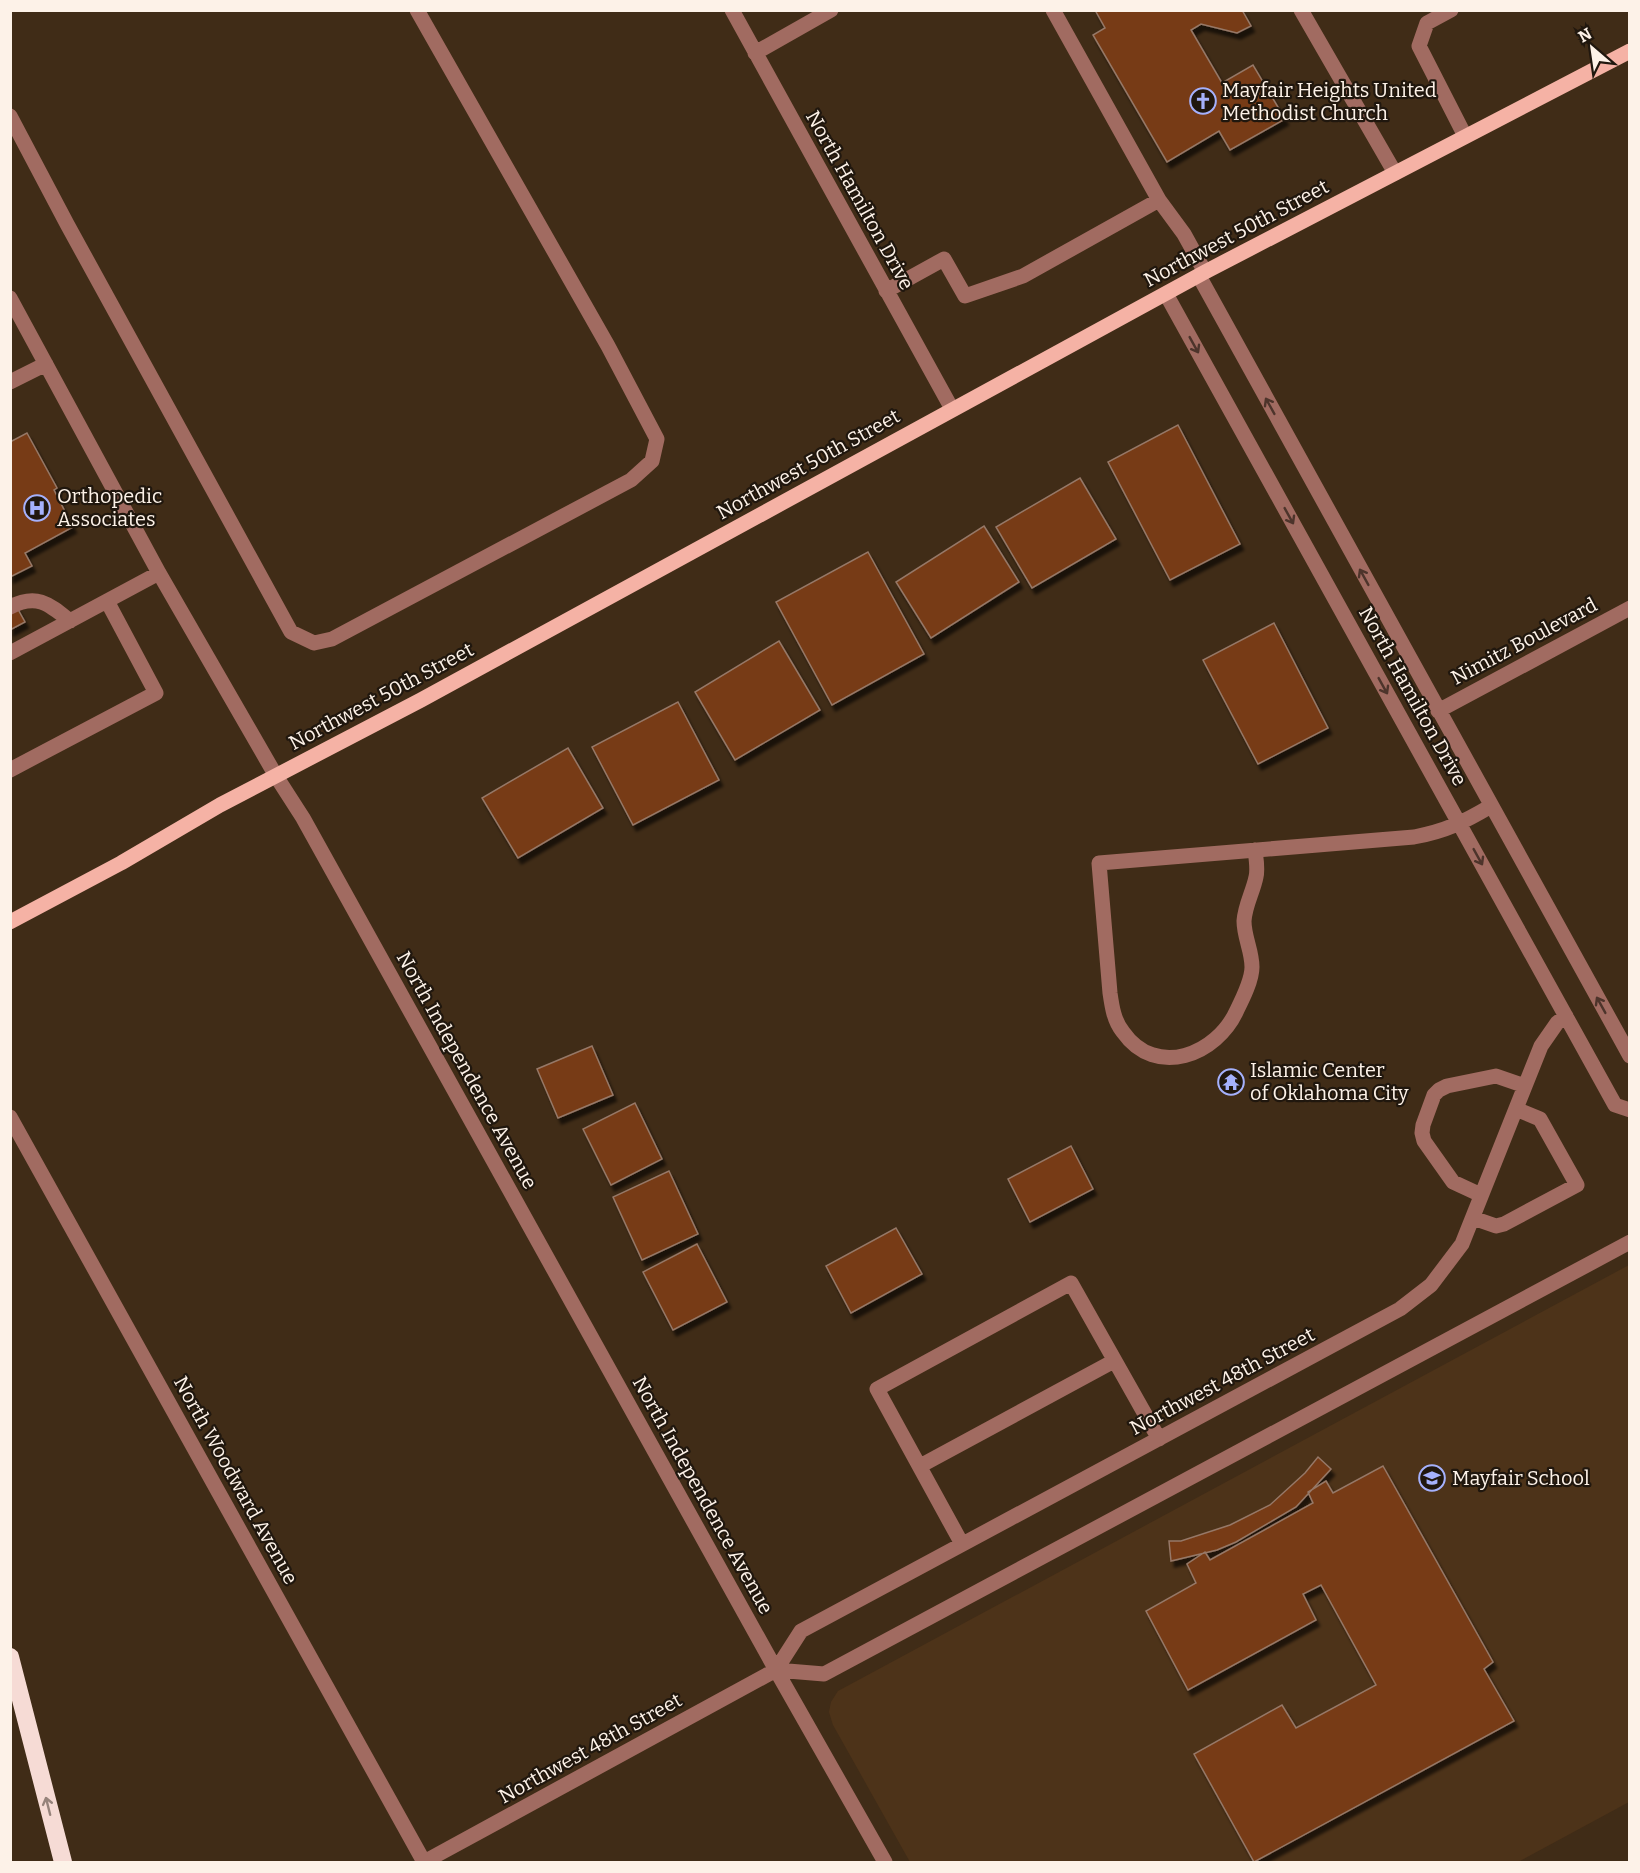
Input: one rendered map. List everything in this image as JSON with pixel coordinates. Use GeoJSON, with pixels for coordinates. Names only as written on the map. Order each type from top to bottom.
{"type":"FeatureCollection","features":[{"type":"Feature","properties":{"kind":"highway"},"geometry":{"type":"LineString","coordinates":[[10,1657],[63,1863]]}},
{"type":"Feature","properties":{"kind":"main road","name":"Northwest 50th Street"},"geometry":{"type":"LineString","coordinates":[[11,920],[121,863],[220,805],[421,700],[1202,274],[1629,51]]}},
{"type":"Feature","properties":{"kind":"street"},"geometry":{"type":"LineString","coordinates":[[10,116],[291,632],[314,643],[332,639],[631,480],[652,461],[657,439],[608,346],[417,10]]}},
{"type":"Feature","properties":{"kind":"street","name":"North Hamilton Drive"},"geometry":{"type":"LineString","coordinates":[[732,10],[952,409]]}},
{"type":"Feature","properties":{"kind":"street"},"geometry":{"type":"LineString","coordinates":[[755,52],[831,10]]}},
{"type":"Feature","properties":{"kind":"street","name":"North Hamilton Drive"},"geometry":{"type":"LineString","coordinates":[[1053,10],[1159,200],[1185,234],[1202,274],[1438,711],[1629,1056]]}},
{"type":"Feature","properties":{"kind":"street"},"geometry":{"type":"LineString","coordinates":[[1301,10],[1395,173]]}},
{"type":"Feature","properties":{"kind":"street"},"geometry":{"type":"LineString","coordinates":[[1450,10],[1427,23],[1419,46],[1465,136]]}},
{"type":"Feature","properties":{"kind":"street"},"geometry":{"type":"LineString","coordinates":[[886,291],[944,259],[965,296],[1023,276],[1159,200]]}},
{"type":"Feature","properties":{"kind":"street","name":"North Hamilton Drive"},"geometry":{"type":"LineString","coordinates":[[1166,294],[1615,1105],[1629,1110]]}},
{"type":"Feature","properties":{"kind":"street","name":"North Independence Avenue"},"geometry":{"type":"LineString","coordinates":[[10,298],[159,573],[276,776],[303,818],[885,1863]]}},
{"type":"Feature","properties":{"kind":"street"},"geometry":{"type":"LineString","coordinates":[[10,382],[46,364]]}},
{"type":"Feature","properties":{"kind":"street"},"geometry":{"type":"LineString","coordinates":[[10,653],[159,573]]}},
{"type":"Feature","properties":{"kind":"street"},"geometry":{"type":"LineString","coordinates":[[10,607],[33,599],[51,605],[70,621]]}},
{"type":"Feature","properties":{"kind":"street"},"geometry":{"type":"LineString","coordinates":[[10,770],[156,693],[107,601]]}},
{"type":"Feature","properties":{"kind":"street","name":"Nimitz Boulevard"},"geometry":{"type":"LineString","coordinates":[[1438,711],[1629,608]]}},
{"type":"Feature","properties":{"kind":"street"},"geometry":{"type":"LineString","coordinates":[[1255,850],[1257,876],[1247,902],[1244,921],[1252,968],[1231,1023],[1210,1045],[1191,1054],[1181,1057],[1162,1057],[1144,1050],[1123,1032],[1113,1012],[1099,863],[1255,850],[1414,837],[1438,833],[1460,824],[1491,806]]}},
{"type":"Feature","properties":{"kind":"street","name":"Northwest 48th Street"},"geometry":{"type":"LineString","coordinates":[[424,1863],[776,1670],[801,1631],[1400,1309],[1418,1297],[1437,1278],[1462,1244],[1548,1033],[1566,1016]]}},
{"type":"Feature","properties":{"kind":"street"},"geometry":{"type":"LineString","coordinates":[[1482,1195],[1453,1182],[1425,1141],[1422,1133],[1423,1125],[1434,1095],[1447,1086],[1488,1077],[1505,1078],[1525,1086]]}},
{"type":"Feature","properties":{"kind":"street"},"geometry":{"type":"LineString","coordinates":[[1473,1218],[1496,1226],[1504,1224],[1577,1185],[1540,1119],[1516,1109]]}},
{"type":"Feature","properties":{"kind":"street","name":"North Woodward Avenue"},"geometry":{"type":"LineString","coordinates":[[10,1117],[424,1863]]}},
{"type":"Feature","properties":{"kind":"street"},"geometry":{"type":"LineString","coordinates":[[776,1670],[824,1674],[1629,1242]]}},
{"type":"Feature","properties":{"kind":"street"},"geometry":{"type":"LineString","coordinates":[[962,1545],[877,1389],[1071,1283],[1159,1439]]}},
{"type":"Feature","properties":{"kind":"street"},"geometry":{"type":"LineString","coordinates":[[920,1466],[1114,1361]]}},
{"type":"Feature","properties":{"kind":"shaded area","name":"Mayfair School"},"geometry":{"type":"Polygon","coordinates":[[[1629,1265],[1629,1802],[1518,1862],[910,1862],[833,1725],[829,1712],[831,1702],[838,1691],[1629,1265]]]}},
{"type":"Feature","properties":{"kind":"building","name":"Mayfair Heights United Methodist Church"},"geometry":{"type":"Polygon","coordinates":[[[1095,10],[1242,10],[1251,26],[1237,33],[1201,24],[1191,30],[1222,83],[1253,65],[1285,119],[1230,150],[1219,131],[1167,162],[1093,35],[1105,28],[1095,10]]]}},
{"type":"Feature","properties":{"kind":"building"},"geometry":{"type":"Polygon","coordinates":[[[1178,425],[1240,544],[1170,580],[1108,462],[1178,425]]]}},
{"type":"Feature","properties":{"kind":"building","name":"Orthopedic Associates"},"geometry":{"type":"Polygon","coordinates":[[[27,433],[57,488],[54,490],[73,527],[25,553],[32,566],[10,577],[10,442],[27,433]]]}},
{"type":"Feature","properties":{"kind":"building"},"geometry":{"type":"Polygon","coordinates":[[[1080,478],[1116,539],[1032,588],[996,527],[1080,478]]]}},
{"type":"Feature","properties":{"kind":"building"},"geometry":{"type":"Polygon","coordinates":[[[984,526],[1019,582],[931,638],[896,582],[984,526]]]}},
{"type":"Feature","properties":{"kind":"building"},"geometry":{"type":"Polygon","coordinates":[[[868,552],[924,654],[832,705],[776,602],[868,552]]]}},
{"type":"Feature","properties":{"kind":"building"},"geometry":{"type":"Polygon","coordinates":[[[10,595],[25,622],[10,630],[10,595]]]}},
{"type":"Feature","properties":{"kind":"building"},"geometry":{"type":"Polygon","coordinates":[[[1274,623],[1328,728],[1258,764],[1203,660],[1274,623]]]}},
{"type":"Feature","properties":{"kind":"building"},"geometry":{"type":"Polygon","coordinates":[[[779,641],[820,710],[735,760],[695,692],[779,641]]]}},
{"type":"Feature","properties":{"kind":"building"},"geometry":{"type":"Polygon","coordinates":[[[678,702],[719,780],[633,825],[592,747],[678,702]]]}},
{"type":"Feature","properties":{"kind":"building"},"geometry":{"type":"Polygon","coordinates":[[[568,748],[603,808],[518,858],[482,798],[568,748]]]}},
{"type":"Feature","properties":{"kind":"building"},"geometry":{"type":"Polygon","coordinates":[[[592,1046],[613,1095],[558,1118],[537,1069],[592,1046]]]}},
{"type":"Feature","properties":{"kind":"building"},"geometry":{"type":"Polygon","coordinates":[[[635,1103],[662,1159],[611,1185],[583,1129],[635,1103]]]}},
{"type":"Feature","properties":{"kind":"building"},"geometry":{"type":"Polygon","coordinates":[[[1071,1146],[1093,1189],[1030,1222],[1008,1179],[1071,1146]]]}},
{"type":"Feature","properties":{"kind":"building"},"geometry":{"type":"Polygon","coordinates":[[[669,1171],[698,1234],[642,1260],[613,1197],[669,1171]]]}},
{"type":"Feature","properties":{"kind":"building"},"geometry":{"type":"Polygon","coordinates":[[[896,1228],[922,1274],[851,1313],[826,1266],[896,1228]]]}},
{"type":"Feature","properties":{"kind":"building"},"geometry":{"type":"Polygon","coordinates":[[[697,1244],[727,1302],[673,1330],[643,1272],[697,1244]]]}},
{"type":"Feature","properties":{"kind":"building"},"geometry":{"type":"Polygon","coordinates":[[[1318,1457],[1331,1469],[1296,1507],[1236,1542],[1217,1550],[1171,1561],[1169,1541],[1181,1541],[1230,1525],[1270,1505],[1305,1473],[1318,1457]]]}},
{"type":"Feature","properties":{"kind":"building"},"geometry":{"type":"Polygon","coordinates":[[[1383,1466],[1493,1662],[1484,1669],[1514,1721],[1254,1862],[1194,1754],[1282,1705],[1296,1728],[1376,1685],[1321,1585],[1303,1594],[1316,1620],[1188,1690],[1146,1611],[1196,1583],[1187,1564],[1205,1552],[1210,1560],[1313,1503],[1308,1492],[1326,1481],[1333,1493],[1383,1466]]]}},
{"type":"Feature","properties":{"kind":"place","name":"Mayfair Heights United Methodist Church"},"geometry":{"type":"Point","coordinates":[1203,101]}},
{"type":"Feature","properties":{"kind":"place","name":"Orthopedic Associates"},"geometry":{"type":"Point","coordinates":[37,508]}},
{"type":"Feature","properties":{"kind":"place","name":"Islamic Center of Oklahoma City"},"geometry":{"type":"Point","coordinates":[1231,1082]}},
{"type":"Feature","properties":{"kind":"place","name":"Mayfair School"},"geometry":{"type":"Point","coordinates":[1432,1478]}}]}
